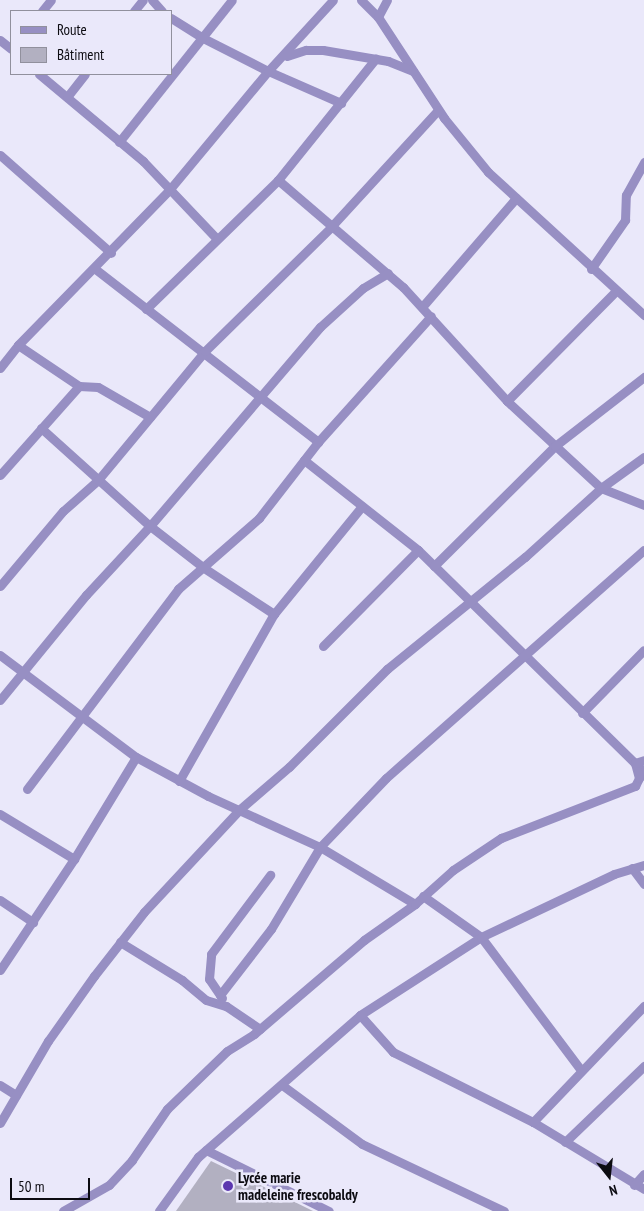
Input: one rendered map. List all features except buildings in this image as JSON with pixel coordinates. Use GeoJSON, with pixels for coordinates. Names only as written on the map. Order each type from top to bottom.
{"type":"FeatureCollection","features":[{"type":"Feature","properties":{"kind":"street"},"geometry":{"type":"LineString","coordinates":[[43,10],[51,0]]}},
{"type":"Feature","properties":{"kind":"street"},"geometry":{"type":"LineString","coordinates":[[135,10],[143,0]]}},
{"type":"Feature","properties":{"kind":"street"},"geometry":{"type":"LineString","coordinates":[[152,0],[161,10]]}},
{"type":"Feature","properties":{"kind":"street"},"geometry":{"type":"LineString","coordinates":[[172,74],[232,0]]}},
{"type":"Feature","properties":{"kind":"street"},"geometry":{"type":"LineString","coordinates":[[0,368],[18,345],[111,253],[170,188],[268,71],[284,57],[333,0]]}},
{"type":"Feature","properties":{"kind":"street"},"geometry":{"type":"LineString","coordinates":[[361,0],[378,17],[438,110],[488,172],[616,292],[644,315]]}},
{"type":"Feature","properties":{"kind":"street"},"geometry":{"type":"LineString","coordinates":[[378,17],[387,0]]}},
{"type":"Feature","properties":{"kind":"street"},"geometry":{"type":"LineString","coordinates":[[172,19],[201,37],[268,71],[342,103]]}},
{"type":"Feature","properties":{"kind":"street"},"geometry":{"type":"LineString","coordinates":[[0,40],[10,48]]}},
{"type":"Feature","properties":{"kind":"street"},"geometry":{"type":"LineString","coordinates":[[284,57],[306,50],[323,50],[376,58],[413,71]]}},
{"type":"Feature","properties":{"kind":"street"},"geometry":{"type":"LineString","coordinates":[[146,309],[216,238],[278,180],[342,103],[376,58]]}},
{"type":"Feature","properties":{"kind":"street"},"geometry":{"type":"LineString","coordinates":[[41,75],[170,188],[216,238]]}},
{"type":"Feature","properties":{"kind":"street"},"geometry":{"type":"LineString","coordinates":[[66,97],[84,75]]}},
{"type":"Feature","properties":{"kind":"street"},"geometry":{"type":"LineString","coordinates":[[119,142],[171,75]]}},
{"type":"Feature","properties":{"kind":"street"},"geometry":{"type":"LineString","coordinates":[[0,586],[63,510],[98,480],[205,351],[330,228],[438,110]]}},
{"type":"Feature","properties":{"kind":"street"},"geometry":{"type":"LineString","coordinates":[[0,155],[111,253]]}},
{"type":"Feature","properties":{"kind":"street"},"geometry":{"type":"LineString","coordinates":[[591,269],[625,220],[626,195],[644,162]]}},
{"type":"Feature","properties":{"kind":"street"},"geometry":{"type":"LineString","coordinates":[[278,180],[330,228],[388,273],[431,316],[507,401],[601,488],[644,504]]}},
{"type":"Feature","properties":{"kind":"street"},"geometry":{"type":"LineString","coordinates":[[422,307],[516,198]]}},
{"type":"Feature","properties":{"kind":"street"},"geometry":{"type":"LineString","coordinates":[[94,268],[146,309],[205,351],[318,442]]}},
{"type":"Feature","properties":{"kind":"street"},"geometry":{"type":"LineString","coordinates":[[0,700],[22,671],[150,526],[320,327],[363,288],[388,273]]}},
{"type":"Feature","properties":{"kind":"street"},"geometry":{"type":"LineString","coordinates":[[507,401],[616,292]]}},
{"type":"Feature","properties":{"kind":"street"},"geometry":{"type":"LineString","coordinates":[[27,789],[79,716],[174,594],[259,518],[318,442],[431,316]]}},
{"type":"Feature","properties":{"kind":"street"},"geometry":{"type":"LineString","coordinates":[[18,345],[79,386],[98,387],[150,417]]}},
{"type":"Feature","properties":{"kind":"street"},"geometry":{"type":"LineString","coordinates":[[434,566],[555,446],[644,376]]}},
{"type":"Feature","properties":{"kind":"street"},"geometry":{"type":"LineString","coordinates":[[0,475],[79,386]]}},
{"type":"Feature","properties":{"kind":"street"},"geometry":{"type":"LineString","coordinates":[[41,428],[150,526],[204,568],[274,614]]}},
{"type":"Feature","properties":{"kind":"street"},"geometry":{"type":"LineString","coordinates":[[0,1123],[48,1041],[120,942],[239,810],[289,766],[388,669],[525,557],[601,488],[644,457]]}},
{"type":"Feature","properties":{"kind":"street"},"geometry":{"type":"LineString","coordinates":[[304,460],[418,550],[468,602],[524,654],[582,713],[640,762],[644,772]]}},
{"type":"Feature","properties":{"kind":"street"},"geometry":{"type":"LineString","coordinates":[[179,781],[274,614],[362,506]]}},
{"type":"Feature","properties":{"kind":"street"},"geometry":{"type":"LineString","coordinates":[[323,646],[418,550]]}},
{"type":"Feature","properties":{"kind":"street"},"geometry":{"type":"LineString","coordinates":[[220,995],[271,928],[320,847],[386,778],[524,654],[644,550]]}},
{"type":"Feature","properties":{"kind":"street"},"geometry":{"type":"LineString","coordinates":[[582,713],[644,650]]}},
{"type":"Feature","properties":{"kind":"street"},"geometry":{"type":"LineString","coordinates":[[0,655],[136,757],[179,781],[320,847],[415,904]]}},
{"type":"Feature","properties":{"kind":"street"},"geometry":{"type":"LineString","coordinates":[[0,970],[74,860],[136,757]]}},
{"type":"Feature","properties":{"kind":"street"},"geometry":{"type":"LineString","coordinates":[[63,1211],[109,1184],[142,1148],[167,1109],[227,1051],[249,1038],[364,940],[415,904],[453,870],[501,838],[635,786],[639,778],[640,762]]}},
{"type":"Feature","properties":{"kind":"street"},"geometry":{"type":"LineString","coordinates":[[0,814],[74,860]]}},
{"type":"Feature","properties":{"kind":"street"},"geometry":{"type":"LineString","coordinates":[[159,1211],[191,1164],[360,1015],[481,937],[632,868],[644,865]]}},
{"type":"Feature","properties":{"kind":"street"},"geometry":{"type":"LineString","coordinates":[[632,868],[644,884]]}},
{"type":"Feature","properties":{"kind":"street"},"geometry":{"type":"LineString","coordinates":[[226,1006],[209,978],[211,954],[270,875]]}},
{"type":"Feature","properties":{"kind":"street"},"geometry":{"type":"LineString","coordinates":[[423,896],[481,937],[581,1070]]}},
{"type":"Feature","properties":{"kind":"street"},"geometry":{"type":"LineString","coordinates":[[0,900],[33,922]]}},
{"type":"Feature","properties":{"kind":"street"},"geometry":{"type":"LineString","coordinates":[[120,942],[182,980],[206,1000],[226,1006],[246,1022],[260,1029]]}},
{"type":"Feature","properties":{"kind":"street"},"geometry":{"type":"LineString","coordinates":[[532,1122],[644,1006]]}},
{"type":"Feature","properties":{"kind":"street"},"geometry":{"type":"LineString","coordinates":[[360,1015],[393,1052],[532,1122],[644,1190]]}},
{"type":"Feature","properties":{"kind":"street"},"geometry":{"type":"LineString","coordinates":[[246,1022],[249,1038]]}},
{"type":"Feature","properties":{"kind":"street"},"geometry":{"type":"LineString","coordinates":[[565,1142],[644,1066]]}},
{"type":"Feature","properties":{"kind":"street"},"geometry":{"type":"LineString","coordinates":[[282,1085],[362,1144],[504,1211]]}},
{"type":"Feature","properties":{"kind":"street"},"geometry":{"type":"LineString","coordinates":[[1,1087],[16,1095]]}},
{"type":"Feature","properties":{"kind":"street"},"geometry":{"type":"LineString","coordinates":[[206,1150],[329,1211]]}},
{"type":"Feature","properties":{"kind":"street"},"geometry":{"type":"LineString","coordinates":[[634,1185],[644,1174]]}},
{"type":"Feature","properties":{"kind":"place","name":"Lycée marie madeleine frescobaldy"},"geometry":{"type":"Point","coordinates":[228,1186]}}]}
